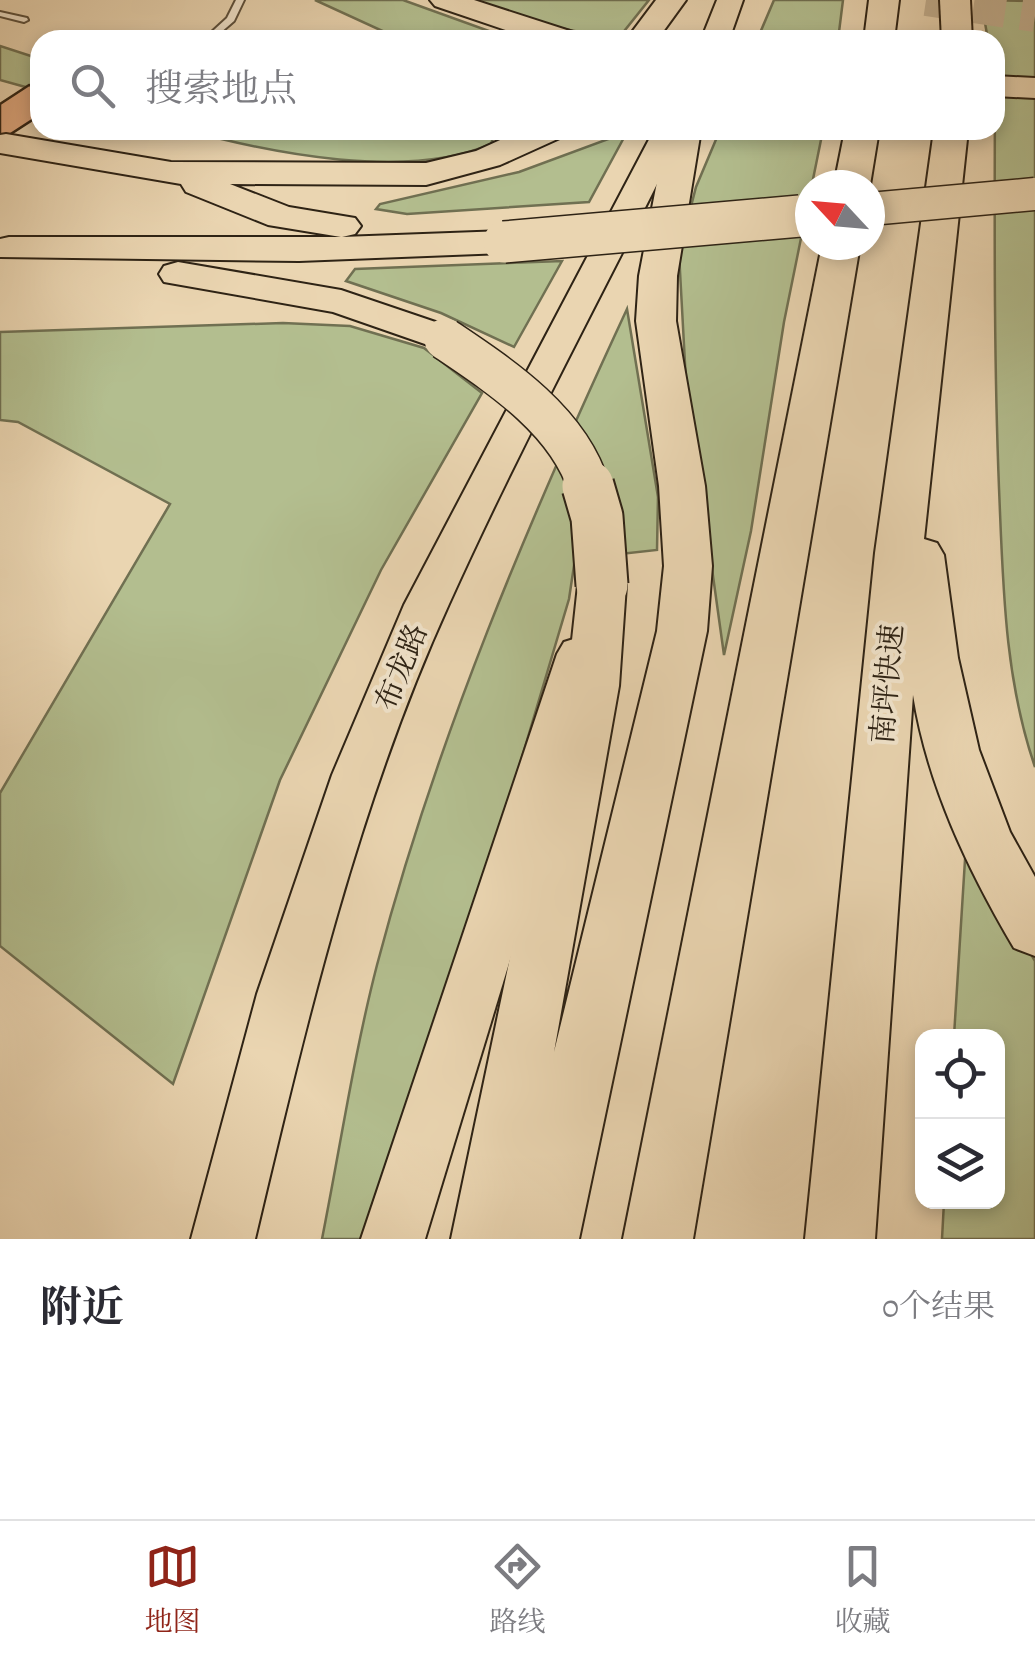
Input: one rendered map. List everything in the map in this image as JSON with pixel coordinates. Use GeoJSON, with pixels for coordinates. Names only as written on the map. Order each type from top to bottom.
{"type":"FeatureCollection","features":[{"type":"Feature","properties":{"kind":"highway"},"geometry":{"type":"LineString","coordinates":[[445,0],[535,30]]}},
{"type":"Feature","properties":{"kind":"highway"},"geometry":{"type":"LineString","coordinates":[[648,30],[671,0]]}},
{"type":"Feature","properties":{"kind":"highway"},"geometry":{"type":"LineString","coordinates":[[880,30],[884,0]]}},
{"type":"Feature","properties":{"kind":"highway"},"geometry":{"type":"LineString","coordinates":[[955,0],[956,30]]}},
{"type":"Feature","properties":{"kind":"highway"},"geometry":{"type":"LineString","coordinates":[[1005,86],[1035,88]]}},
{"type":"Feature","properties":{"kind":"highway"},"geometry":{"type":"LineString","coordinates":[[6,144],[171,173],[426,174],[488,158],[528,140]]}},
{"type":"Feature","properties":{"kind":"highway"},"geometry":{"type":"LineString","coordinates":[[544,1239],[682,630],[688,566],[682,486],[656,321],[658,276],[682,140]]}},
{"type":"Feature","properties":{"kind":"highway"},"geometry":{"type":"LineString","coordinates":[[855,170],[860,140]]}},
{"type":"Feature","properties":{"kind":"highway","name":"南坪快速"},"geometry":{"type":"LineString","coordinates":[[840,1239],[898,552],[951,140]]}},
{"type":"Feature","properties":{"kind":"highway"},"geometry":{"type":"LineString","coordinates":[[171,173],[281,217],[331,225],[418,230],[509,233],[795,200]]}},
{"type":"Feature","properties":{"kind":"highway"},"geometry":{"type":"LineString","coordinates":[[885,191],[1035,177]]}},
{"type":"Feature","properties":{"kind":"highway"},"geometry":{"type":"LineString","coordinates":[[885,209],[1035,194]]}},
{"type":"Feature","properties":{"kind":"highway"},"geometry":{"type":"LineString","coordinates":[[4,247],[299,250],[795,216]]}},
{"type":"Feature","properties":{"kind":"highway"},"geometry":{"type":"LineString","coordinates":[[4,247],[308,294],[444,339],[491,369],[540,412],[574,455],[595,506],[602,586],[593,686],[486,1239]]}},
{"type":"Feature","properties":{"kind":"highway"},"geometry":{"type":"LineString","coordinates":[[658,1239],[838,260]]}},
{"type":"Feature","properties":{"kind":"highway"},"geometry":{"type":"LineString","coordinates":[[915,420],[914,500],[940,712],[962,788],[994,867],[1035,929]]}},
{"type":"Feature","properties":{"kind":"main road"},"geometry":{"type":"LineString","coordinates":[[719,30],[730,0]]}},
{"type":"Feature","properties":{"kind":"main road","name":"布龙路"},"geometry":{"type":"LineString","coordinates":[[222,1239],[284,994],[358,775],[426,604],[665,140]]}},
{"type":"Feature","properties":{"kind":"main road"},"geometry":{"type":"LineString","coordinates":[[394,1239],[602,586]]}},
{"type":"Feature","properties":{"kind":"lane"},"geometry":{"type":"LineString","coordinates":[[218,30],[231,19],[240,0]]}},
{"type":"Feature","properties":{"kind":"lane"},"geometry":{"type":"LineString","coordinates":[[0,14],[24,20]]}},
{"type":"Feature","properties":{"kind":"green space"},"geometry":{"type":"Polygon","coordinates":[[[315,0],[403,0],[486,30],[380,30],[315,0]]]}},
{"type":"Feature","properties":{"kind":"green space"},"geometry":{"type":"Polygon","coordinates":[[[465,0],[649,0],[625,30],[570,30],[465,0]]]}},
{"type":"Feature","properties":{"kind":"green space"},"geometry":{"type":"Polygon","coordinates":[[[774,0],[843,0],[839,30],[761,30],[774,0]]]}},
{"type":"Feature","properties":{"kind":"green space"},"geometry":{"type":"Polygon","coordinates":[[[981,0],[1035,1],[1035,767],[1017,699],[1004,594],[996,375],[995,140],[1005,140],[1005,30],[986,30],[981,0]]]}},
{"type":"Feature","properties":{"kind":"green space"},"geometry":{"type":"Polygon","coordinates":[[[0,46],[30,56],[30,88],[0,80],[0,46]]]}},
{"type":"Feature","properties":{"kind":"green space"},"geometry":{"type":"Polygon","coordinates":[[[228,140],[492,140],[491,144],[458,155],[420,161],[339,160],[228,140]]]}},
{"type":"Feature","properties":{"kind":"green space"},"geometry":{"type":"Polygon","coordinates":[[[605,140],[623,140],[589,202],[407,214],[376,209],[380,204],[519,172],[605,140]]]}},
{"type":"Feature","properties":{"kind":"green space"},"geometry":{"type":"Polygon","coordinates":[[[716,140],[821,140],[815,170],[795,170],[797,260],[751,531],[724,655],[686,382],[679,253],[696,187],[716,140]]]}},
{"type":"Feature","properties":{"kind":"green space"},"geometry":{"type":"Polygon","coordinates":[[[562,261],[514,347],[441,313],[346,281],[355,269],[562,261]]]}},
{"type":"Feature","properties":{"kind":"green space"},"geometry":{"type":"Polygon","coordinates":[[[627,309],[658,497],[657,550],[575,559],[569,599],[435,1050],[365,1239],[322,1239],[377,965],[427,796],[520,550],[627,309]]]}},
{"type":"Feature","properties":{"kind":"green space"},"geometry":{"type":"Polygon","coordinates":[[[283,323],[350,326],[424,348],[482,393],[381,570],[280,780],[173,1084],[0,946],[0,793],[170,504],[18,422],[0,420],[0,332],[283,323]]]}},
{"type":"Feature","properties":{"kind":"green space"},"geometry":{"type":"Polygon","coordinates":[[[966,844],[1035,961],[1035,1239],[942,1239],[944,1209],[1005,1209],[1005,1029],[954,1029],[966,844]]]}},
{"type":"Feature","properties":{"kind":"building"},"geometry":{"type":"Polygon","coordinates":[[[30,85],[30,122],[0,141],[0,104],[30,85]]]}},
{"type":"Feature","properties":{"kind":"tunnel"},"geometry":{"type":"LineString","coordinates":[[926,0],[1035,16]]}}]}
